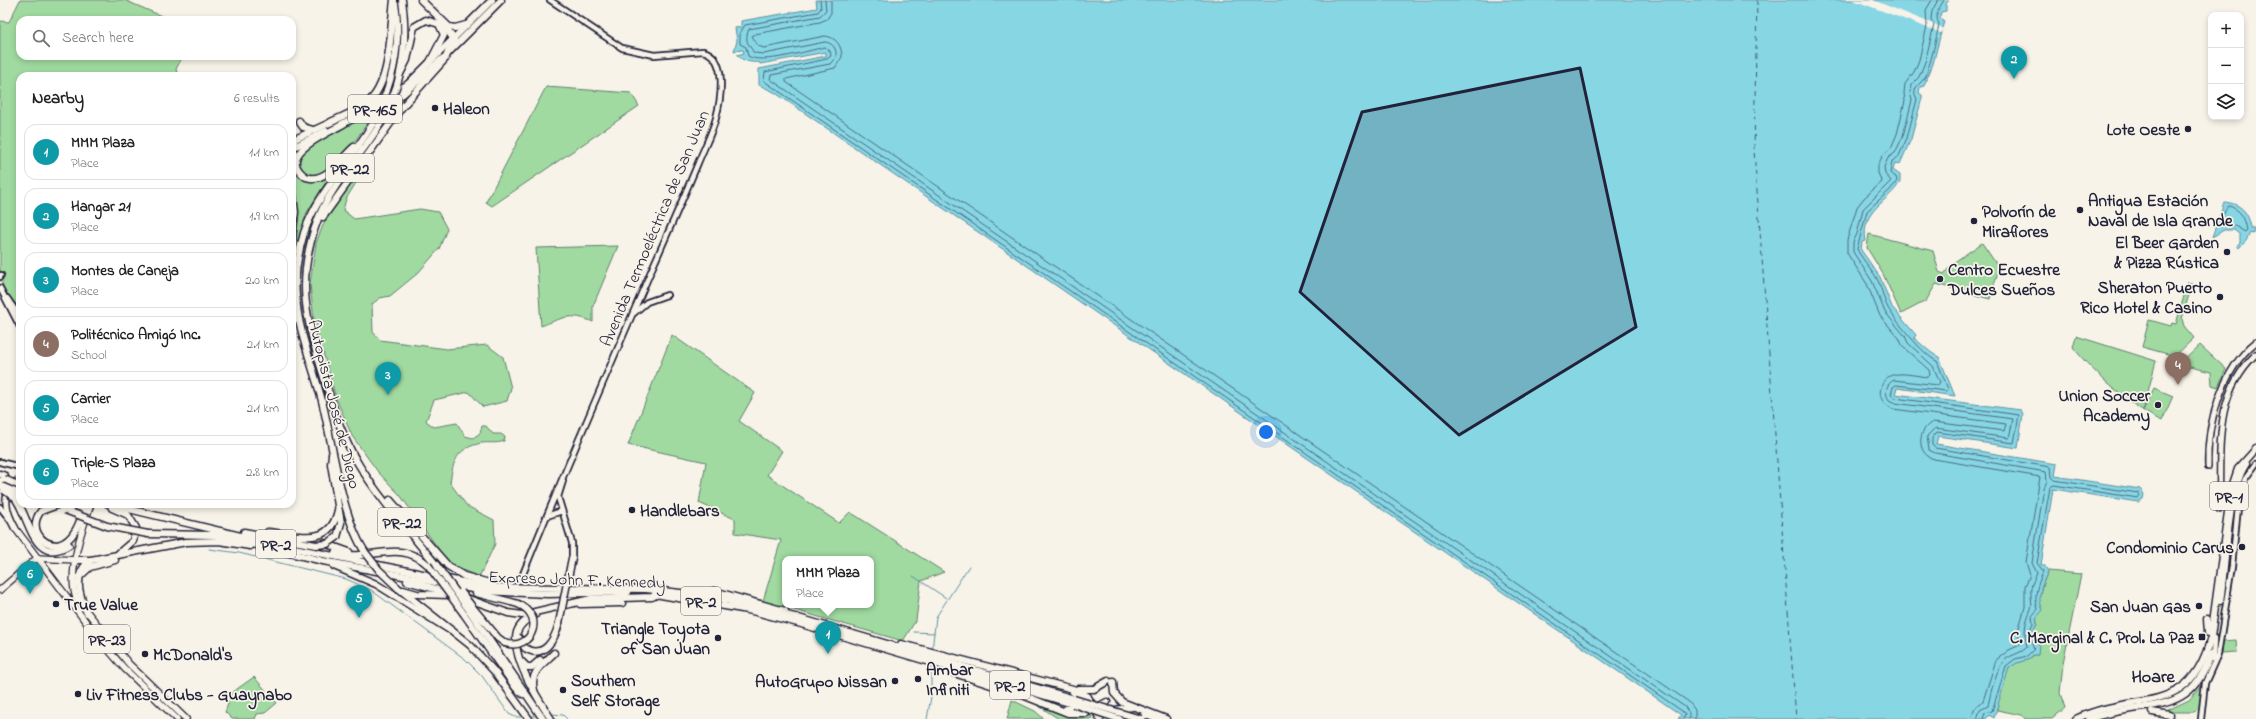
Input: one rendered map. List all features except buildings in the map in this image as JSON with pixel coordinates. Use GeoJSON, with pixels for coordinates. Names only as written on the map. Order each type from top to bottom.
{"type":"FeatureCollection","features":[{"type":"Feature","properties":{"kind":"highway","name":"Autopista José de Diego"},"geometry":{"type":"LineString","coordinates":[[394,0],[397,16],[397,46],[387,90],[379,113],[320,199],[304,233],[299,251],[296,282],[300,327],[350,520],[365,552],[379,570],[398,588],[455,632],[487,663],[529,719]]}},
{"type":"Feature","properties":{"kind":"highway"},"geometry":{"type":"LineString","coordinates":[[331,122],[366,104],[379,89],[389,50],[394,0]]}},
{"type":"Feature","properties":{"kind":"highway","name":"Autopista José de Diego"},"geometry":{"type":"LineString","coordinates":[[402,0],[404,35],[400,74],[388,109],[379,127],[326,204],[315,228],[305,264],[305,295],[308,321],[336,419],[348,447],[368,478],[437,566],[536,703],[543,719]]}},
{"type":"Feature","properties":{"kind":"highway"},"geometry":{"type":"LineString","coordinates":[[315,228],[402,107],[445,59],[454,42],[454,38],[443,23],[421,0]]}},
{"type":"Feature","properties":{"kind":"highway","name":"PR-165"},"geometry":{"type":"LineString","coordinates":[[296,139],[395,93],[412,80],[492,0]]}},
{"type":"Feature","properties":{"kind":"highway","name":"PR-165"},"geometry":{"type":"LineString","coordinates":[[296,146],[403,94],[448,53],[501,0]]}},
{"type":"Feature","properties":{"kind":"highway"},"geometry":{"type":"LineString","coordinates":[[400,74],[407,60],[414,28],[426,20],[438,24],[444,35],[430,62]]}},
{"type":"Feature","properties":{"kind":"highway"},"geometry":{"type":"LineString","coordinates":[[443,23],[455,28],[466,25]]}},
{"type":"Feature","properties":{"kind":"highway"},"geometry":{"type":"LineString","coordinates":[[299,121],[303,127],[313,130]]}},
{"type":"Feature","properties":{"kind":"highway"},"geometry":{"type":"LineString","coordinates":[[345,123],[301,149],[296,161],[300,172],[311,179],[323,176],[360,142]]}},
{"type":"Feature","properties":{"kind":"highway"},"geometry":{"type":"LineString","coordinates":[[296,318],[300,327]]}},
{"type":"Feature","properties":{"kind":"highway"},"geometry":{"type":"LineString","coordinates":[[226,531],[237,531],[316,545],[327,544],[337,537],[341,523],[331,464],[332,447]]}},
{"type":"Feature","properties":{"kind":"highway","name":"PR-1"},"geometry":{"type":"LineString","coordinates":[[2076,719],[2106,709],[2164,700],[2184,688],[2200,669],[2206,656],[2211,637],[2230,490],[2238,469],[2256,449]]}},
{"type":"Feature","properties":{"kind":"highway","name":"PR-1"},"geometry":{"type":"LineString","coordinates":[[2089,719],[2110,714],[2172,706],[2190,696],[2200,682],[2207,666],[2214,638],[2234,495],[2244,468],[2256,454]]}},
{"type":"Feature","properties":{"kind":"highway"},"geometry":{"type":"LineString","coordinates":[[368,478],[386,494],[409,524],[448,566],[464,576],[506,588]]}},
{"type":"Feature","properties":{"kind":"highway"},"geometry":{"type":"LineString","coordinates":[[1,482],[16,480]]}},
{"type":"Feature","properties":{"kind":"highway"},"geometry":{"type":"LineString","coordinates":[[1,482],[16,485]]}},
{"type":"Feature","properties":{"kind":"highway"},"geometry":{"type":"LineString","coordinates":[[1,482],[16,488]]}},
{"type":"Feature","properties":{"kind":"highway"},"geometry":{"type":"LineString","coordinates":[[1,482],[16,491]]}},
{"type":"Feature","properties":{"kind":"highway"},"geometry":{"type":"LineString","coordinates":[[1,482],[16,502]]}},
{"type":"Feature","properties":{"kind":"highway"},"geometry":{"type":"LineString","coordinates":[[15,528],[8,512],[5,499],[9,488],[16,483]]}},
{"type":"Feature","properties":{"kind":"highway"},"geometry":{"type":"LineString","coordinates":[[339,506],[332,526],[316,536],[303,537],[268,532],[326,543],[354,555]]}},
{"type":"Feature","properties":{"kind":"highway"},"geometry":{"type":"LineString","coordinates":[[22,508],[36,541],[44,548],[54,550],[70,544],[85,521]]}},
{"type":"Feature","properties":{"kind":"highway"},"geometry":{"type":"LineString","coordinates":[[47,508],[42,511],[35,524],[40,538],[53,545],[62,544],[70,538],[85,508]]}},
{"type":"Feature","properties":{"kind":"highway","name":"Expreso John F. Kennedy"},"geometry":{"type":"LineString","coordinates":[[60,508],[107,526],[148,534],[216,535],[324,560],[470,589],[502,593],[658,594],[748,610],[939,659],[1074,702],[1119,719]]}},
{"type":"Feature","properties":{"kind":"highway"},"geometry":{"type":"LineString","coordinates":[[104,558],[122,551],[134,538],[136,528],[128,515],[114,508]]}},
{"type":"Feature","properties":{"kind":"highway","name":"Expreso John F. Kennedy"},"geometry":{"type":"LineString","coordinates":[[126,508],[329,556],[449,580],[506,588],[620,588],[681,592],[728,600],[795,617],[926,656]]}},
{"type":"Feature","properties":{"kind":"highway"},"geometry":{"type":"LineString","coordinates":[[226,531],[354,555],[397,550],[416,555],[428,565],[468,610],[498,638],[505,643],[513,645],[520,643],[528,637],[533,628],[533,619],[529,610],[520,604],[477,594],[470,589]]}},
{"type":"Feature","properties":{"kind":"highway"},"geometry":{"type":"LineString","coordinates":[[76,560],[91,560],[161,546],[204,541],[263,546]]}},
{"type":"Feature","properties":{"kind":"highway"},"geometry":{"type":"LineString","coordinates":[[79,576],[90,567],[98,564],[143,553],[161,546]]}},
{"type":"Feature","properties":{"kind":"highway"},"geometry":{"type":"LineString","coordinates":[[521,625],[520,640],[525,648],[534,651],[543,649],[550,644],[556,636],[572,558]]}},
{"type":"Feature","properties":{"kind":"highway"},"geometry":{"type":"LineString","coordinates":[[87,613],[79,596],[79,576],[84,566],[91,560]]}},
{"type":"Feature","properties":{"kind":"highway"},"geometry":{"type":"LineString","coordinates":[[324,560],[376,584],[440,626],[455,632]]}},
{"type":"Feature","properties":{"kind":"highway"},"geometry":{"type":"LineString","coordinates":[[396,575],[404,580],[460,596],[512,614],[542,612],[591,600],[652,597],[658,594]]}},
{"type":"Feature","properties":{"kind":"highway"},"geometry":{"type":"LineString","coordinates":[[398,588],[417,594],[460,596]]}},
{"type":"Feature","properties":{"kind":"highway"},"geometry":{"type":"LineString","coordinates":[[714,591],[783,609],[795,617]]}},
{"type":"Feature","properties":{"kind":"highway"},"geometry":{"type":"LineString","coordinates":[[571,604],[622,603]]}},
{"type":"Feature","properties":{"kind":"highway"},"geometry":{"type":"LineString","coordinates":[[542,612],[521,625],[517,636],[521,661],[536,703],[551,719]]}},
{"type":"Feature","properties":{"kind":"highway"},"geometry":{"type":"LineString","coordinates":[[2200,669],[2208,635],[2207,619]]}},
{"type":"Feature","properties":{"kind":"highway"},"geometry":{"type":"LineString","coordinates":[[521,661],[527,667],[532,668],[545,656],[554,653],[544,662],[534,677],[533,688],[536,703]]}},
{"type":"Feature","properties":{"kind":"highway"},"geometry":{"type":"LineString","coordinates":[[939,659],[1073,689],[1088,697],[1096,708],[1098,717],[1106,712],[1134,707]]}},
{"type":"Feature","properties":{"kind":"highway","name":"Expreso John F. Kennedy"},"geometry":{"type":"LineString","coordinates":[[939,659],[947,667],[1141,719]]}},
{"type":"Feature","properties":{"kind":"highway"},"geometry":{"type":"LineString","coordinates":[[947,667],[951,672],[1062,709],[1074,710],[1080,708],[1081,698],[1075,693],[1053,684]]}},
{"type":"Feature","properties":{"kind":"highway"},"geometry":{"type":"LineString","coordinates":[[1073,689],[1094,689],[1110,681],[1116,696],[1122,702],[1166,719]]}},
{"type":"Feature","properties":{"kind":"highway"},"geometry":{"type":"LineString","coordinates":[[1062,709],[1068,713],[1086,713],[1103,703],[1106,712],[1111,719]]}},
{"type":"Feature","properties":{"kind":"highway"},"geometry":{"type":"LineString","coordinates":[[2147,710],[2170,715]]}},
{"type":"Feature","properties":{"kind":"highway"},"geometry":{"type":"LineString","coordinates":[[1136,719],[1145,715],[1158,719]]}},
{"type":"Feature","properties":{"kind":"main road"},"geometry":{"type":"LineString","coordinates":[[2208,467],[2207,457],[2216,402],[2233,367],[2256,342]]}},
{"type":"Feature","properties":{"kind":"main road"},"geometry":{"type":"LineString","coordinates":[[2219,509],[2223,414],[2232,384],[2239,372],[2256,354]]}},
{"type":"Feature","properties":{"kind":"main road","name":"PR-23"},"geometry":{"type":"LineString","coordinates":[[90,508],[76,560],[74,592],[87,613],[129,664],[186,719]]}},
{"type":"Feature","properties":{"kind":"main road"},"geometry":{"type":"LineString","coordinates":[[15,528],[37,558]]}},
{"type":"Feature","properties":{"kind":"main road"},"geometry":{"type":"LineString","coordinates":[[0,590],[37,558],[76,560]]}},
{"type":"Feature","properties":{"kind":"main road","name":"PR-23"},"geometry":{"type":"LineString","coordinates":[[37,558],[111,654],[177,719]]}},
{"type":"Feature","properties":{"kind":"street","name":"Avenida Termoeléctrica de San Juan"},"geometry":{"type":"LineString","coordinates":[[523,574],[716,119],[720,98],[719,68],[715,58],[704,51],[654,55],[622,48],[550,0]]}},
{"type":"Feature","properties":{"kind":"street"},"geometry":{"type":"LineString","coordinates":[[0,288],[16,319]]}},
{"type":"Feature","properties":{"kind":"street"},"geometry":{"type":"LineString","coordinates":[[0,292],[16,312]]}},
{"type":"Feature","properties":{"kind":"street"},"geometry":{"type":"LineString","coordinates":[[632,316],[647,302],[666,295]]}},
{"type":"Feature","properties":{"kind":"street"},"geometry":{"type":"LineString","coordinates":[[0,462],[16,466]]}},
{"type":"Feature","properties":{"kind":"street"},"geometry":{"type":"LineString","coordinates":[[2201,719],[2206,683],[2218,654],[2232,566],[2238,498],[2245,479],[2256,464]]}},
{"type":"Feature","properties":{"kind":"street"},"geometry":{"type":"LineString","coordinates":[[565,473],[558,497],[572,543],[572,558]]}},
{"type":"Feature","properties":{"kind":"street"},"geometry":{"type":"LineString","coordinates":[[0,507],[15,528]]}},
{"type":"Feature","properties":{"kind":"street"},"geometry":{"type":"LineString","coordinates":[[547,516],[562,511]]}},
{"type":"Feature","properties":{"kind":"street"},"geometry":{"type":"LineString","coordinates":[[2212,666],[2214,638]]}},
{"type":"Feature","properties":{"kind":"highlighted area"},"geometry":{"type":"Polygon","coordinates":[[[1580,68],[1636,327],[1459,435],[1300,292],[1362,112],[1580,68]]]}},
{"type":"Feature","properties":{"kind":"green space"},"geometry":{"type":"Polygon","coordinates":[[[20,0],[124,0],[162,16],[16,16],[16,60],[181,60],[176,69],[177,72],[16,72],[16,304],[5,290],[0,273],[0,21],[9,22],[20,0]]]}},
{"type":"Feature","properties":{"kind":"green space"},"geometry":{"type":"Polygon","coordinates":[[[546,87],[631,93],[639,106],[492,206],[486,202],[546,87]]]}},
{"type":"Feature","properties":{"kind":"green space"},"geometry":{"type":"Polygon","coordinates":[[[372,115],[341,159],[318,176],[305,175],[298,165],[302,151],[321,138],[372,115]]]}},
{"type":"Feature","properties":{"kind":"green space"},"geometry":{"type":"Polygon","coordinates":[[[311,139],[297,152],[302,177],[331,174],[307,212],[296,246],[298,214],[296,200],[296,148],[311,139]]]}},
{"type":"Feature","properties":{"kind":"green space"},"geometry":{"type":"Polygon","coordinates":[[[364,165],[365,168],[346,199],[343,210],[354,219],[420,209],[438,212],[447,229],[439,249],[418,273],[390,296],[380,298],[372,304],[373,332],[380,340],[447,349],[487,345],[503,357],[511,388],[507,401],[483,407],[469,392],[434,400],[426,421],[434,427],[457,423],[465,436],[473,438],[480,433],[482,426],[486,426],[493,434],[501,434],[505,437],[504,441],[501,442],[482,443],[467,448],[458,456],[451,475],[450,483],[467,506],[494,520],[495,544],[479,577],[456,567],[445,558],[400,495],[378,472],[352,436],[336,398],[314,320],[310,284],[316,243],[329,210],[364,165]]]}},
{"type":"Feature","properties":{"kind":"green space","name":"Centro Ecuestre Dulces Sueños"},"geometry":{"type":"Polygon","coordinates":[[[1869,234],[1933,251],[1939,272],[1944,274],[1953,263],[1982,243],[1999,268],[1990,299],[1936,284],[1926,301],[1901,314],[1883,274],[1867,248],[1869,234]]]}},
{"type":"Feature","properties":{"kind":"green space"},"geometry":{"type":"Polygon","coordinates":[[[618,246],[593,306],[593,322],[579,317],[567,317],[541,326],[536,248],[618,246]]]}},
{"type":"Feature","properties":{"kind":"green space"},"geometry":{"type":"Polygon","coordinates":[[[2188,282],[2192,284],[2182,319],[2184,326],[2194,338],[2175,356],[2142,347],[2149,320],[2171,326],[2172,323],[2176,324],[2188,282]]]}},
{"type":"Feature","properties":{"kind":"green space"},"geometry":{"type":"Polygon","coordinates":[[[672,335],[755,393],[739,421],[782,451],[767,475],[839,523],[850,512],[944,572],[921,581],[916,620],[903,641],[788,608],[874,608],[874,556],[782,556],[782,606],[763,601],[781,540],[735,533],[735,519],[699,503],[706,462],[628,445],[672,335]]]}},
{"type":"Feature","properties":{"kind":"green space"},"geometry":{"type":"Polygon","coordinates":[[[2076,336],[2156,361],[2143,410],[2114,389],[2081,357],[2073,347],[2076,336]]]}},
{"type":"Feature","properties":{"kind":"green space"},"geometry":{"type":"Polygon","coordinates":[[[2200,345],[2226,369],[2218,387],[2212,385],[2211,372],[2190,367],[2185,373],[2169,366],[2179,365],[2200,345]]]}},
{"type":"Feature","properties":{"kind":"green space","name":"Union Soccer Academy"},"geometry":{"type":"Polygon","coordinates":[[[2154,388],[2173,396],[2162,421],[2143,410],[2154,388]]]}},
{"type":"Feature","properties":{"kind":"green space"},"geometry":{"type":"Polygon","coordinates":[[[2048,571],[2081,574],[2063,663],[2060,693],[2065,708],[2052,719],[2025,719],[2022,715],[1997,710],[2003,682],[2009,668],[2016,663],[2030,659],[2032,655],[2038,655],[2032,633],[2037,624],[2036,618],[2041,590],[2048,571]]]}},
{"type":"Feature","properties":{"kind":"green space"},"geometry":{"type":"Polygon","coordinates":[[[2236,640],[2237,652],[2222,653],[2223,641],[2236,640]]]}},
{"type":"Feature","properties":{"kind":"green space"},"geometry":{"type":"Polygon","coordinates":[[[937,668],[1033,700],[1065,715],[1092,716],[1091,719],[1059,719],[1031,701],[937,668]]]}},
{"type":"Feature","properties":{"kind":"green space"},"geometry":{"type":"Polygon","coordinates":[[[254,677],[277,703],[265,713],[257,714],[255,719],[232,719],[225,712],[228,704],[227,696],[254,677]]]}},
{"type":"Feature","properties":{"kind":"green space"},"geometry":{"type":"Polygon","coordinates":[[[2203,684],[2200,708],[2194,712],[2164,712],[2189,700],[2203,684]]]}},
{"type":"Feature","properties":{"kind":"green space"},"geometry":{"type":"Polygon","coordinates":[[[1012,700],[1035,711],[1044,719],[1007,719],[1012,700]]]}},
{"type":"Feature","properties":{"kind":"water"},"geometry":{"type":"Polygon","coordinates":[[[816,0],[1949,0],[1946,4],[1946,11],[1941,12],[1940,18],[1944,21],[1933,64],[1924,86],[1920,87],[1919,93],[1922,95],[1922,98],[1911,139],[1900,164],[1895,163],[1893,170],[1900,175],[1900,182],[1871,214],[1865,230],[1866,241],[1862,242],[1861,250],[1880,277],[1892,307],[1916,335],[1914,338],[1939,357],[1955,396],[1897,388],[1895,394],[2021,410],[2023,414],[2018,448],[1938,436],[1936,444],[2057,464],[2055,476],[2140,489],[2144,494],[2143,499],[2138,502],[2053,489],[2041,565],[2044,565],[2048,571],[2040,595],[2043,610],[2036,618],[2037,624],[2032,633],[2037,637],[2035,643],[2039,645],[2038,655],[2032,655],[2030,659],[2017,663],[2009,668],[1994,718],[1989,715],[1986,719],[1678,719],[1681,715],[1584,648],[774,92],[759,85],[759,69],[826,56],[826,52],[760,64],[759,62],[747,61],[737,55],[744,53],[743,50],[734,51],[737,41],[735,28],[741,27],[741,21],[817,8],[816,0]]]}},
{"type":"Feature","properties":{"kind":"water"},"geometry":{"type":"Polygon","coordinates":[[[2224,202],[2235,204],[2243,209],[2248,217],[2251,228],[2254,228],[2253,234],[2250,233],[2246,241],[2239,248],[2237,245],[2240,243],[2240,235],[2234,230],[2224,230],[2212,237],[2224,202]]]}},
{"type":"Feature","properties":{"kind":"pier"},"geometry":{"type":"Polygon","coordinates":[[[1853,0],[1873,0],[1943,28],[1941,33],[1853,0]]]}},
{"type":"Feature","properties":{"kind":"waterway"},"geometry":{"type":"LineString","coordinates":[[209,549],[239,553],[346,579],[371,590],[465,659],[482,676],[509,714],[515,717],[525,717]]}},
{"type":"Feature","properties":{"kind":"waterway"},"geometry":{"type":"LineString","coordinates":[[932,650],[936,617],[969,566]]}},
{"type":"Feature","properties":{"kind":"waterway"},"geometry":{"type":"LineString","coordinates":[[913,576],[946,598]]}},
{"type":"Feature","properties":{"kind":"waterway"},"geometry":{"type":"LineString","coordinates":[[914,632],[934,633]]}},
{"type":"Feature","properties":{"kind":"waterway"},"geometry":{"type":"LineString","coordinates":[[927,719],[931,697],[931,665]]}},
{"type":"Feature","properties":{"kind":"waterway"},"geometry":{"type":"LineString","coordinates":[[552,714],[563,715],[567,719]]}},
{"type":"Feature","properties":{"kind":"waterway"},"geometry":{"type":"LineString","coordinates":[[530,716],[537,716]]}},
{"type":"Feature","properties":{"kind":"ferry route"},"geometry":{"type":"LineString","coordinates":[[1757,0],[1754,150],[1796,719]]}},
{"type":"Feature","properties":{"kind":"place","name":"Hangar 21"},"geometry":{"type":"Point","coordinates":[2014,79]}},
{"type":"Feature","properties":{"kind":"place","name":"Haleon"},"geometry":{"type":"Point","coordinates":[435,108]}},
{"type":"Feature","properties":{"kind":"place","name":"Lote Oeste"},"geometry":{"type":"Point","coordinates":[2188,129]}},
{"type":"Feature","properties":{"kind":"place","name":"Antigua Estación Naval de Isla Grande"},"geometry":{"type":"Point","coordinates":[2080,210]}},
{"type":"Feature","properties":{"kind":"place","name":"Polvorín de Miraflores"},"geometry":{"type":"Point","coordinates":[1974,221]}},
{"type":"Feature","properties":{"kind":"place","name":"El Beer Garden & Pizza Rústica"},"geometry":{"type":"Point","coordinates":[2227,252]}},
{"type":"Feature","properties":{"kind":"place","name":"Centro Ecuestre Dulces Sueños"},"geometry":{"type":"Point","coordinates":[1940,279]}},
{"type":"Feature","properties":{"kind":"place","name":"Sheraton Puerto Rico Hotel & Casino"},"geometry":{"type":"Point","coordinates":[2220,297]}},
{"type":"Feature","properties":{"kind":"place","name":"Politécnico Amigó Inc."},"geometry":{"type":"Point","coordinates":[2178,385]}},
{"type":"Feature","properties":{"kind":"place","name":"Montes de Caneja"},"geometry":{"type":"Point","coordinates":[388,395]}},
{"type":"Feature","properties":{"kind":"place","name":"Union Soccer Academy"},"geometry":{"type":"Point","coordinates":[2158,405]}},
{"type":"Feature","properties":{"kind":"place","name":"Handlebars"},"geometry":{"type":"Point","coordinates":[632,510]}},
{"type":"Feature","properties":{"kind":"place","name":"Condominio Carus"},"geometry":{"type":"Point","coordinates":[2242,547]}},
{"type":"Feature","properties":{"kind":"place","name":"Triple-S Plaza"},"geometry":{"type":"Point","coordinates":[30,594]}},
{"type":"Feature","properties":{"kind":"place","name":"True Value"},"geometry":{"type":"Point","coordinates":[56,604]}},
{"type":"Feature","properties":{"kind":"place","name":"San Juan Gas"},"geometry":{"type":"Point","coordinates":[2199,606]}},
{"type":"Feature","properties":{"kind":"place","name":"Carrier"},"geometry":{"type":"Point","coordinates":[359,618]}},
{"type":"Feature","properties":{"kind":"place","name":"C. Marginal & C. Prol. La Paz"},"geometry":{"type":"Point","coordinates":[2202,637]}},
{"type":"Feature","properties":{"kind":"place","name":"Triangle Toyota of San Juan"},"geometry":{"type":"Point","coordinates":[718,638]}},
{"type":"Feature","properties":{"kind":"place","name":"McDonald's"},"geometry":{"type":"Point","coordinates":[145,654]}},
{"type":"Feature","properties":{"kind":"place","name":"MMM Plaza"},"geometry":{"type":"Point","coordinates":[828,654]}},
{"type":"Feature","properties":{"kind":"place","name":"Ambar Infiniti"},"geometry":{"type":"Point","coordinates":[918,679]}},
{"type":"Feature","properties":{"kind":"place","name":"AutoGrupo Nissan"},"geometry":{"type":"Point","coordinates":[895,681]}},
{"type":"Feature","properties":{"kind":"place","name":"Southern Self Storage"},"geometry":{"type":"Point","coordinates":[563,690]}},
{"type":"Feature","properties":{"kind":"place","name":"Liv Fitness Clubs - Guaynabo"},"geometry":{"type":"Point","coordinates":[78,694]}},
{"type":"Feature","properties":{"kind":"district","name":"Hoare"},"geometry":{"type":"Point","coordinates":[2153,676]}}]}
